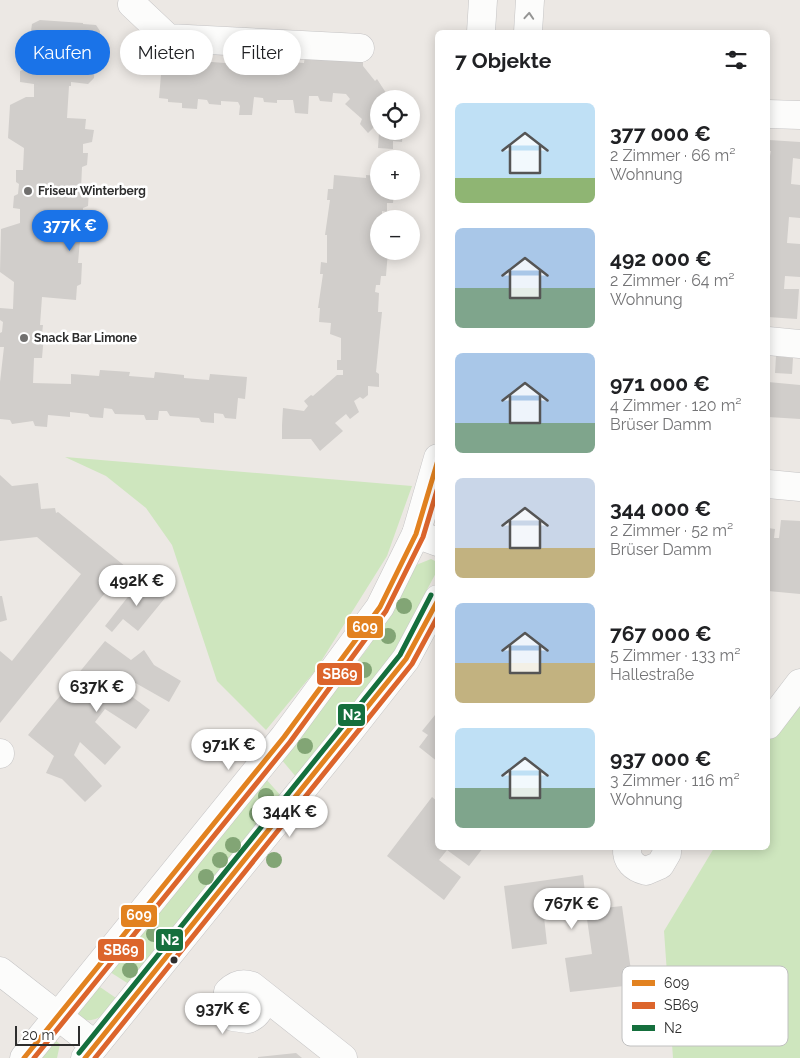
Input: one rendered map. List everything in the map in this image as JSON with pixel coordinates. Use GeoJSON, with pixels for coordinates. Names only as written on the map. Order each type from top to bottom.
{"type":"FeatureCollection","features":[{"type":"Feature","properties":{"kind":"street"},"geometry":{"type":"LineString","coordinates":[[132,0],[132,4],[168,38],[360,48]]}},
{"type":"Feature","properties":{"kind":"street"},"geometry":{"type":"LineString","coordinates":[[481,30],[483,0]]}},
{"type":"Feature","properties":{"kind":"street"},"geometry":{"type":"LineString","coordinates":[[528,30],[530,0]]}},
{"type":"Feature","properties":{"kind":"street"},"geometry":{"type":"LineString","coordinates":[[770,114],[800,115]]}},
{"type":"Feature","properties":{"kind":"street"},"geometry":{"type":"LineString","coordinates":[[770,341],[800,344]]}},
{"type":"Feature","properties":{"kind":"street"},"geometry":{"type":"LineString","coordinates":[[24,1058],[329,678],[380,607],[427,538],[435,480]]}},
{"type":"Feature","properties":{"kind":"street"},"geometry":{"type":"LineString","coordinates":[[770,484],[800,487]]}},
{"type":"Feature","properties":{"kind":"street"},"geometry":{"type":"LineString","coordinates":[[0,971],[58,1017],[90,1052],[400,666],[435,604]]}},
{"type":"Feature","properties":{"kind":"street"},"geometry":{"type":"LineString","coordinates":[[770,722],[800,683]]}},
{"type":"Feature","properties":{"kind":"street"},"geometry":{"type":"LineString","coordinates":[[627,850],[628,858],[637,868],[653,869],[668,852]]}},
{"type":"Feature","properties":{"kind":"street"},"geometry":{"type":"LineString","coordinates":[[252,986],[343,1058]]}},
{"type":"Feature","properties":{"kind":"green space"},"geometry":{"type":"Polygon","coordinates":[[[65,457],[412,486],[387,556],[315,671],[266,730],[217,681],[172,545],[146,508],[106,476],[65,457]]]}},
{"type":"Feature","properties":{"kind":"green space"},"geometry":{"type":"Polygon","coordinates":[[[431,559],[435,561],[435,575],[391,657],[297,778],[281,759],[368,648],[416,565],[431,559]]]}},
{"type":"Feature","properties":{"kind":"green space"},"geometry":{"type":"Polygon","coordinates":[[[800,684],[800,1058],[673,1058],[672,1046],[788,1046],[788,966],[666,966],[664,931],[713,850],[770,850],[770,722],[800,684]]]}},
{"type":"Feature","properties":{"kind":"green space"},"geometry":{"type":"Polygon","coordinates":[[[265,778],[282,797],[132,986],[110,972],[265,778]]]}},
{"type":"Feature","properties":{"kind":"green space"},"geometry":{"type":"Polygon","coordinates":[[[97,985],[116,998],[101,1016],[96,1019],[85,1020],[79,1017],[79,1012],[97,985]]]}},
{"type":"Feature","properties":{"kind":"green space"},"geometry":{"type":"Polygon","coordinates":[[[55,1040],[60,1044],[57,1058],[39,1058],[55,1040]]]}},
{"type":"Feature","properties":{"kind":"building"},"geometry":{"type":"Polygon","coordinates":[[[40,20],[83,23],[96,25],[99,30],[31,30],[32,24],[40,20]]]}},
{"type":"Feature","properties":{"kind":"building"},"geometry":{"type":"Polygon","coordinates":[[[305,56],[363,61],[363,66],[375,81],[377,79],[384,90],[370,90],[370,131],[368,133],[360,124],[362,119],[345,104],[350,99],[346,94],[333,93],[332,102],[320,101],[318,96],[309,96],[308,114],[295,113],[293,100],[277,100],[277,103],[264,102],[263,98],[254,97],[252,115],[239,115],[240,106],[238,102],[221,101],[221,105],[209,104],[207,100],[198,99],[197,109],[182,108],[182,103],[168,102],[168,99],[159,98],[161,75],[213,75],[213,62],[223,63],[223,75],[301,75],[301,63],[304,63],[305,56]]]}},
{"type":"Feature","properties":{"kind":"building"},"geometry":{"type":"Polygon","coordinates":[[[20,75],[94,75],[94,78],[88,84],[71,82],[71,86],[69,86],[67,118],[86,119],[85,129],[94,130],[92,142],[83,144],[83,153],[88,153],[87,165],[82,167],[81,190],[89,190],[88,206],[83,208],[82,227],[85,227],[84,238],[80,240],[78,263],[82,263],[81,284],[77,286],[76,300],[42,297],[40,325],[43,325],[42,334],[44,334],[42,358],[34,358],[33,383],[71,384],[71,374],[99,376],[100,370],[130,372],[129,376],[154,378],[155,372],[184,375],[184,378],[209,380],[210,374],[247,377],[245,399],[238,398],[236,419],[225,418],[223,414],[214,413],[214,423],[201,422],[199,418],[170,416],[167,411],[159,411],[158,420],[146,420],[144,415],[115,414],[112,409],[104,408],[103,418],[70,412],[70,417],[48,415],[47,427],[35,426],[33,421],[12,424],[10,420],[0,419],[0,382],[4,347],[0,347],[0,333],[2,332],[3,322],[0,320],[0,308],[13,309],[14,282],[0,272],[1,229],[20,223],[20,209],[13,208],[14,196],[18,194],[19,184],[16,182],[16,170],[23,170],[24,148],[8,138],[10,105],[26,97],[34,97],[34,84],[20,82],[20,75]]]}},
{"type":"Feature","properties":{"kind":"building"},"geometry":{"type":"Polygon","coordinates":[[[379,140],[402,140],[402,142],[393,141],[393,149],[378,148],[379,140]]]}},
{"type":"Feature","properties":{"kind":"building"},"geometry":{"type":"Polygon","coordinates":[[[770,140],[800,142],[800,159],[793,158],[791,184],[800,185],[800,218],[789,217],[787,243],[800,244],[800,277],[785,276],[784,289],[799,289],[797,319],[770,317],[770,140]]]}},
{"type":"Feature","properties":{"kind":"building"},"geometry":{"type":"Polygon","coordinates":[[[334,175],[366,178],[366,175],[370,175],[370,200],[393,200],[393,203],[387,203],[387,210],[370,210],[370,260],[387,260],[386,276],[381,276],[380,285],[376,285],[375,292],[379,293],[378,312],[382,312],[376,372],[379,374],[379,387],[368,386],[368,395],[363,399],[360,397],[354,401],[359,412],[350,419],[346,414],[335,423],[343,431],[320,451],[311,439],[282,439],[282,425],[283,408],[304,411],[308,406],[304,401],[311,395],[313,396],[337,375],[343,375],[343,370],[337,370],[337,360],[341,360],[341,338],[330,334],[331,323],[319,322],[320,308],[318,308],[323,274],[320,274],[321,262],[327,263],[327,235],[325,235],[330,200],[327,200],[328,189],[333,189],[334,175]]]}},
{"type":"Feature","properties":{"kind":"building"},"geometry":{"type":"Polygon","coordinates":[[[776,356],[793,358],[792,374],[775,373],[776,356]]]}},
{"type":"Feature","properties":{"kind":"building"},"geometry":{"type":"Polygon","coordinates":[[[770,382],[800,385],[800,419],[770,417],[770,382]]]}},
{"type":"Feature","properties":{"kind":"building"},"geometry":{"type":"Polygon","coordinates":[[[0,475],[12,486],[38,483],[41,509],[55,508],[56,513],[58,512],[126,567],[0,723],[0,651],[12,661],[81,574],[37,537],[0,541],[0,475]]]}},
{"type":"Feature","properties":{"kind":"building"},"geometry":{"type":"Polygon","coordinates":[[[781,520],[800,521],[800,594],[770,591],[770,528],[775,529],[774,538],[779,538],[781,520]]]}},
{"type":"Feature","properties":{"kind":"building"},"geometry":{"type":"Polygon","coordinates":[[[142,579],[165,598],[138,631],[123,619],[112,632],[105,626],[142,579]]]}},
{"type":"Feature","properties":{"kind":"building"},"geometry":{"type":"Polygon","coordinates":[[[0,596],[2,596],[7,620],[0,622],[0,596]]]}},
{"type":"Feature","properties":{"kind":"building"},"geometry":{"type":"Polygon","coordinates":[[[105,641],[131,660],[144,650],[154,665],[181,681],[169,702],[132,681],[123,690],[150,710],[136,729],[105,709],[95,722],[121,747],[105,765],[80,742],[74,755],[102,786],[85,802],[62,779],[46,773],[54,756],[28,735],[105,641]]]}},
{"type":"Feature","properties":{"kind":"building"},"geometry":{"type":"Polygon","coordinates":[[[435,715],[435,760],[419,747],[428,735],[422,731],[435,715]]]}},
{"type":"Feature","properties":{"kind":"building"},"geometry":{"type":"Polygon","coordinates":[[[432,797],[435,800],[435,850],[447,850],[439,860],[461,877],[444,900],[387,856],[432,797]]]}},
{"type":"Feature","properties":{"kind":"building"},"geometry":{"type":"Polygon","coordinates":[[[447,850],[481,850],[469,866],[447,850]]]}},
{"type":"Feature","properties":{"kind":"building"},"geometry":{"type":"Polygon","coordinates":[[[583,875],[585,893],[598,897],[604,908],[622,906],[630,966],[622,966],[622,986],[570,992],[565,958],[592,954],[586,912],[544,917],[547,944],[512,949],[504,886],[583,875]]]}},
{"type":"Feature","properties":{"kind":"building"},"geometry":{"type":"Polygon","coordinates":[[[296,1053],[302,1058],[258,1058],[258,1057],[296,1053]]]}},
{"type":"Feature","properties":{"kind":"transit line","name":"609"},"geometry":{"type":"LineString","coordinates":[[24,1058],[284,737],[380,607],[416,534],[435,470]]}},
{"type":"Feature","properties":{"kind":"transit line","name":"SB69"},"geometry":{"type":"LineString","coordinates":[[34,1058],[290,742],[386,611],[423,537],[435,497]]}},
{"type":"Feature","properties":{"kind":"transit line","name":"N2"},"geometry":{"type":"LineString","coordinates":[[79,1053],[400,655],[431,595]]}},
{"type":"Feature","properties":{"kind":"transit line","name":"609"},"geometry":{"type":"LineString","coordinates":[[85,1058],[406,659],[435,606]]}},
{"type":"Feature","properties":{"kind":"transit line","name":"SB69"},"geometry":{"type":"LineString","coordinates":[[95,1058],[412,664],[435,622]]}},
{"type":"Feature","properties":{"kind":"place","name":"Friseur Winterberg"},"geometry":{"type":"Point","coordinates":[28,191]}},
{"type":"Feature","properties":{"kind":"place","name":"Snack Bar Limone"},"geometry":{"type":"Point","coordinates":[24,338]}}]}
